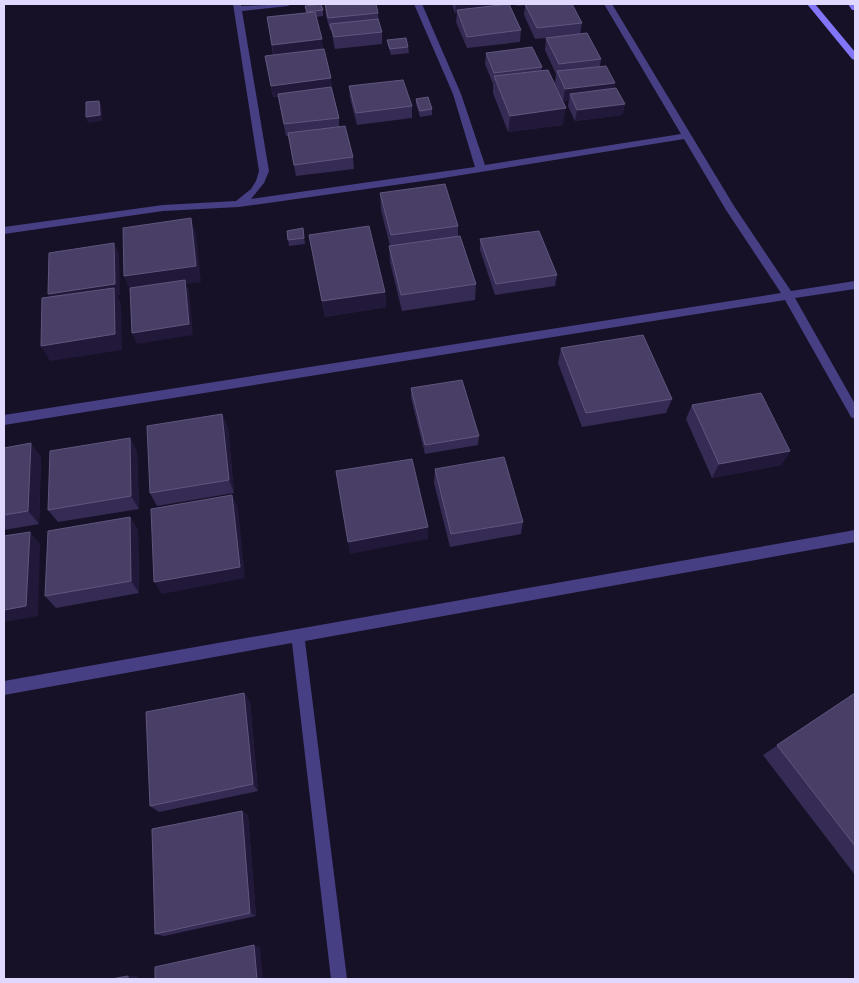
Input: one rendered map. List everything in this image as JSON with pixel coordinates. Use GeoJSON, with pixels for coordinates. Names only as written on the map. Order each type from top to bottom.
{"type":"FeatureCollection","features":[{"type":"Feature","properties":{"kind":"main road"},"geometry":{"type":"LineString","coordinates":[[811,4],[855,56]]}},
{"type":"Feature","properties":{"kind":"street"},"geometry":{"type":"LineString","coordinates":[[239,204],[254,192],[261,181],[264,171],[237,6],[288,4]]}},
{"type":"Feature","properties":{"kind":"street"},"geometry":{"type":"LineString","coordinates":[[418,4],[457,94],[481,169]]}},
{"type":"Feature","properties":{"kind":"street"},"geometry":{"type":"LineString","coordinates":[[608,4],[730,208],[788,295],[855,414]]}},
{"type":"Feature","properties":{"kind":"street"},"geometry":{"type":"LineString","coordinates":[[4,231],[163,208],[239,204],[481,169],[687,136]]}},
{"type":"Feature","properties":{"kind":"street"},"geometry":{"type":"LineString","coordinates":[[4,420],[855,285]]}},
{"type":"Feature","properties":{"kind":"street"},"geometry":{"type":"LineString","coordinates":[[4,688],[855,536]]}},
{"type":"Feature","properties":{"kind":"street"},"geometry":{"type":"LineString","coordinates":[[298,636],[339,979]]}},
{"type":"Feature","properties":{"kind":"building"},"geometry":{"type":"Polygon","coordinates":[[[321,4],[323,10],[307,12],[305,6],[321,4]]]}},
{"type":"Feature","properties":{"kind":"building"},"geometry":{"type":"Polygon","coordinates":[[[325,4],[376,4],[378,13],[328,18],[325,4]]]}},
{"type":"Feature","properties":{"kind":"building"},"geometry":{"type":"Polygon","coordinates":[[[509,4],[521,30],[467,37],[457,10],[509,4]]]}},
{"type":"Feature","properties":{"kind":"building"},"geometry":{"type":"Polygon","coordinates":[[[525,4],[572,4],[582,23],[537,28],[525,4]]]}},
{"type":"Feature","properties":{"kind":"building"},"geometry":{"type":"Polygon","coordinates":[[[315,12],[322,39],[272,45],[267,17],[315,12]]]}},
{"type":"Feature","properties":{"kind":"building"},"geometry":{"type":"Polygon","coordinates":[[[378,19],[382,32],[334,37],[330,24],[378,19]]]}},
{"type":"Feature","properties":{"kind":"building"},"geometry":{"type":"Polygon","coordinates":[[[587,33],[601,59],[559,64],[546,38],[587,33]]]}},
{"type":"Feature","properties":{"kind":"building"},"geometry":{"type":"Polygon","coordinates":[[[406,38],[408,47],[390,49],[387,40],[406,38]]]}},
{"type":"Feature","properties":{"kind":"building"},"geometry":{"type":"Polygon","coordinates":[[[532,47],[542,67],[494,73],[486,53],[532,47]]]}},
{"type":"Feature","properties":{"kind":"building"},"geometry":{"type":"Polygon","coordinates":[[[324,49],[331,78],[271,86],[265,56],[324,49]]]}},
{"type":"Feature","properties":{"kind":"building"},"geometry":{"type":"Polygon","coordinates":[[[606,66],[615,83],[565,89],[557,71],[606,66]]]}},
{"type":"Feature","properties":{"kind":"building"},"geometry":{"type":"Polygon","coordinates":[[[548,70],[566,108],[510,116],[494,76],[548,70]]]}},
{"type":"Feature","properties":{"kind":"building"},"geometry":{"type":"Polygon","coordinates":[[[403,80],[412,106],[356,113],[349,86],[403,80]]]}},
{"type":"Feature","properties":{"kind":"building"},"geometry":{"type":"Polygon","coordinates":[[[331,87],[339,118],[284,124],[278,94],[331,87]]]}},
{"type":"Feature","properties":{"kind":"building"},"geometry":{"type":"Polygon","coordinates":[[[616,88],[625,104],[577,110],[570,94],[616,88]]]}},
{"type":"Feature","properties":{"kind":"building"},"geometry":{"type":"Polygon","coordinates":[[[428,97],[432,109],[420,111],[416,99],[428,97]]]}},
{"type":"Feature","properties":{"kind":"building"},"geometry":{"type":"Polygon","coordinates":[[[99,101],[100,115],[86,117],[86,102],[99,101]]]}},
{"type":"Feature","properties":{"kind":"building"},"geometry":{"type":"Polygon","coordinates":[[[345,126],[353,157],[294,165],[288,133],[345,126]]]}},
{"type":"Feature","properties":{"kind":"building"},"geometry":{"type":"Polygon","coordinates":[[[445,184],[458,226],[391,235],[380,193],[445,184]]]}},
{"type":"Feature","properties":{"kind":"building"},"geometry":{"type":"Polygon","coordinates":[[[191,218],[196,266],[124,276],[123,228],[191,218]]]}},
{"type":"Feature","properties":{"kind":"building"},"geometry":{"type":"Polygon","coordinates":[[[369,226],[385,292],[322,301],[309,235],[369,226]]]}},
{"type":"Feature","properties":{"kind":"building"},"geometry":{"type":"Polygon","coordinates":[[[303,228],[304,238],[288,240],[287,231],[303,228]]]}},
{"type":"Feature","properties":{"kind":"building"},"geometry":{"type":"Polygon","coordinates":[[[539,231],[557,275],[496,284],[480,239],[539,231]]]}},
{"type":"Feature","properties":{"kind":"building"},"geometry":{"type":"Polygon","coordinates":[[[460,236],[476,284],[401,295],[389,246],[460,236]]]}},
{"type":"Feature","properties":{"kind":"building"},"geometry":{"type":"Polygon","coordinates":[[[114,243],[115,284],[48,294],[49,253],[114,243]]]}},
{"type":"Feature","properties":{"kind":"building"},"geometry":{"type":"Polygon","coordinates":[[[185,280],[189,324],[132,333],[130,288],[185,280]]]}},
{"type":"Feature","properties":{"kind":"building"},"geometry":{"type":"Polygon","coordinates":[[[114,288],[115,334],[41,346],[42,298],[114,288]]]}},
{"type":"Feature","properties":{"kind":"building"},"geometry":{"type":"Polygon","coordinates":[[[643,335],[672,399],[586,413],[561,348],[643,335]]]}},
{"type":"Feature","properties":{"kind":"building"},"geometry":{"type":"Polygon","coordinates":[[[462,380],[479,436],[425,445],[411,388],[462,380]]]}},
{"type":"Feature","properties":{"kind":"building"},"geometry":{"type":"Polygon","coordinates":[[[761,393],[790,451],[719,464],[692,405],[761,393]]]}},
{"type":"Feature","properties":{"kind":"building"},"geometry":{"type":"Polygon","coordinates":[[[222,414],[229,480],[150,493],[147,426],[222,414]]]}},
{"type":"Feature","properties":{"kind":"building"},"geometry":{"type":"Polygon","coordinates":[[[130,438],[131,496],[48,510],[50,451],[130,438]]]}},
{"type":"Feature","properties":{"kind":"building"},"geometry":{"type":"Polygon","coordinates":[[[31,443],[28,511],[4,515],[4,448],[31,443]]]}},
{"type":"Feature","properties":{"kind":"building"},"geometry":{"type":"Polygon","coordinates":[[[504,457],[523,522],[451,534],[435,469],[504,457]]]}},
{"type":"Feature","properties":{"kind":"building"},"geometry":{"type":"Polygon","coordinates":[[[412,459],[428,527],[348,542],[336,471],[412,459]]]}},
{"type":"Feature","properties":{"kind":"building"},"geometry":{"type":"Polygon","coordinates":[[[232,495],[240,567],[154,582],[151,509],[232,495]]]}},
{"type":"Feature","properties":{"kind":"building"},"geometry":{"type":"Polygon","coordinates":[[[130,517],[131,581],[45,596],[48,531],[130,517]]]}},
{"type":"Feature","properties":{"kind":"building"},"geometry":{"type":"Polygon","coordinates":[[[30,532],[26,606],[4,610],[4,536],[30,532]]]}},
{"type":"Feature","properties":{"kind":"building"},"geometry":{"type":"Polygon","coordinates":[[[244,693],[253,784],[150,806],[146,712],[244,693]]]}},
{"type":"Feature","properties":{"kind":"building"},"geometry":{"type":"Polygon","coordinates":[[[855,693],[855,846],[777,745],[855,693]]]}},
{"type":"Feature","properties":{"kind":"building"},"geometry":{"type":"Polygon","coordinates":[[[242,811],[250,913],[155,934],[152,829],[242,811]]]}},
{"type":"Feature","properties":{"kind":"building"},"geometry":{"type":"Polygon","coordinates":[[[254,945],[257,979],[155,979],[155,967],[254,945]]]}},
{"type":"Feature","properties":{"kind":"building"},"geometry":{"type":"Polygon","coordinates":[[[128,976],[128,979],[111,979],[128,976]]]}}]}
